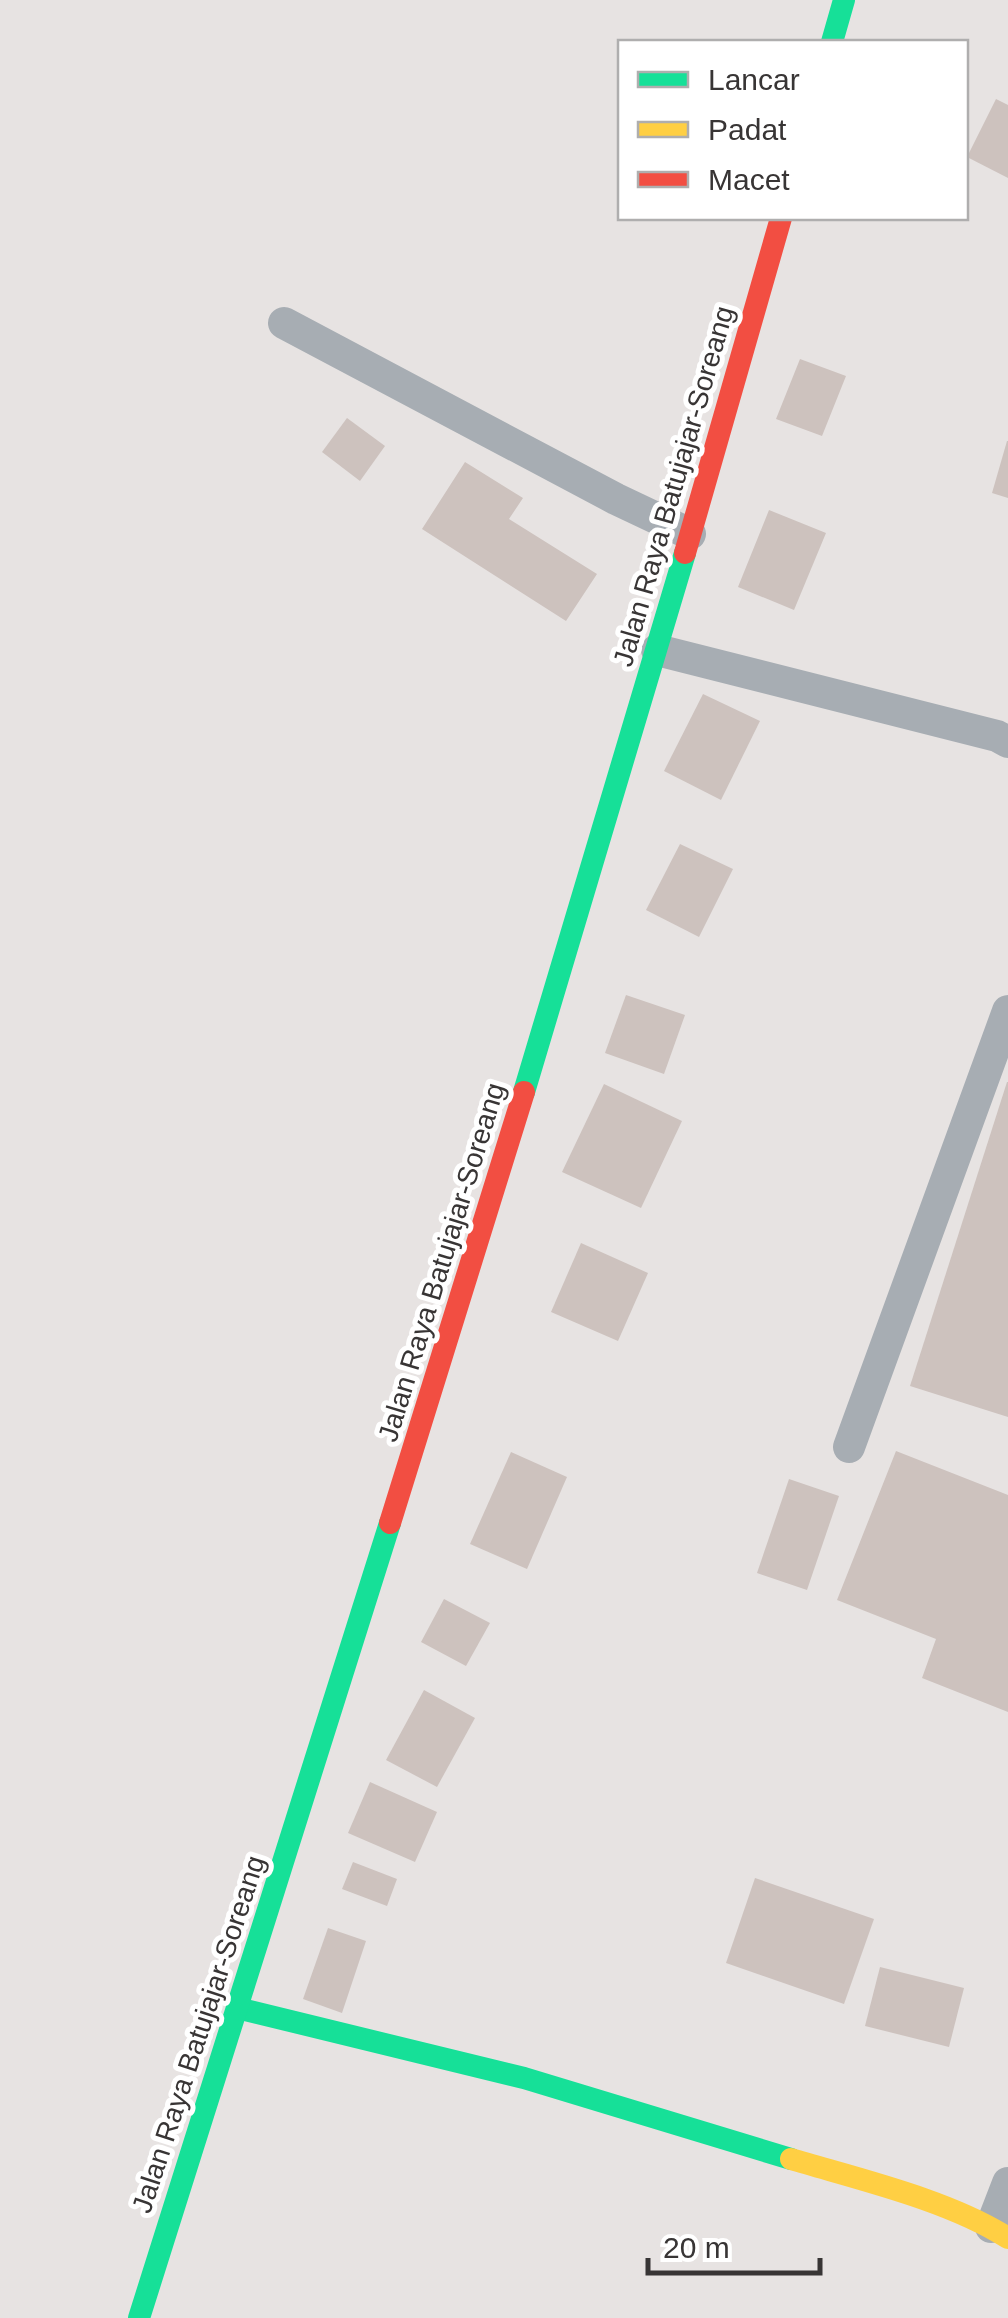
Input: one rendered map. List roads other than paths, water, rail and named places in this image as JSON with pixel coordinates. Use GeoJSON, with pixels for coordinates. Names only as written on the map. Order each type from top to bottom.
{"type":"FeatureCollection","features":[{"type":"Feature","properties":{"kind":"main road"},"geometry":{"type":"LineString","coordinates":[[833,40],[844,0]]}},
{"type":"Feature","properties":{"kind":"main road","name":"Jalan Raya Batujajar-Soreang"},"geometry":{"type":"LineString","coordinates":[[139,2318],[445,1354],[657,650],[781,220]]}},
{"type":"Feature","properties":{"kind":"main road"},"geometry":{"type":"LineString","coordinates":[[237,2008],[524,2078],[898,2191],[1000,2233]]}},
{"type":"Feature","properties":{"kind":"lane"},"geometry":{"type":"LineString","coordinates":[[284,323],[616,500],[690,534]]}},
{"type":"Feature","properties":{"kind":"lane"},"geometry":{"type":"LineString","coordinates":[[657,650],[1008,742]]}},
{"type":"Feature","properties":{"kind":"lane"},"geometry":{"type":"LineString","coordinates":[[849,1447],[1008,1011]]}},
{"type":"Feature","properties":{"kind":"lane"},"geometry":{"type":"LineString","coordinates":[[1000,2233],[1008,2183]]}}]}
